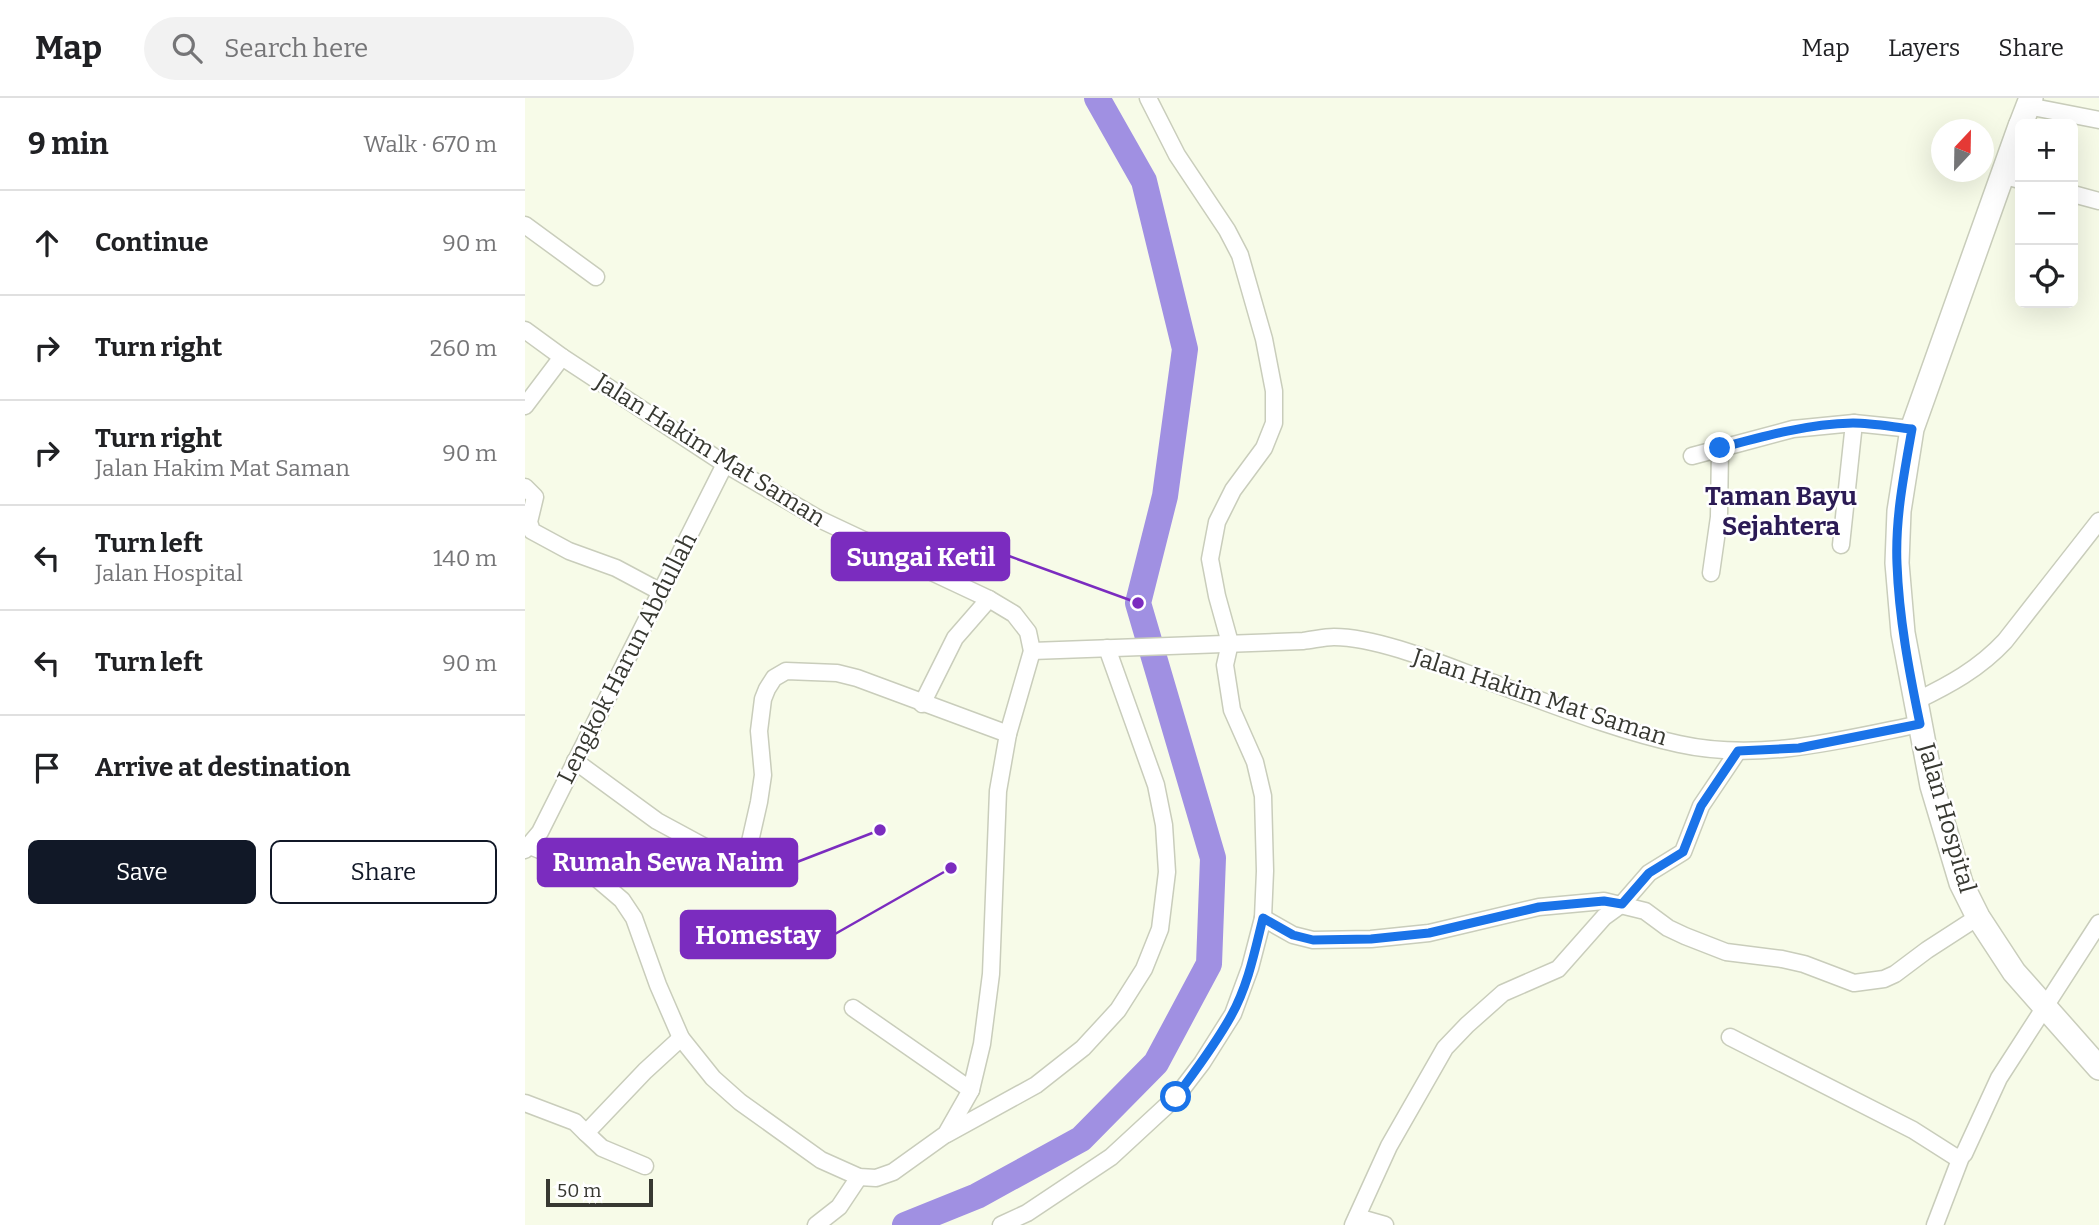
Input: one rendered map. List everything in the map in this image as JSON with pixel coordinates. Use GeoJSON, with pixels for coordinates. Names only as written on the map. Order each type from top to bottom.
{"type":"FeatureCollection","features":[{"type":"Feature","properties":{"kind":"main road","name":"Jalan Hospital"},"geometry":{"type":"LineString","coordinates":[[2025,114],[2011,177],[1912,429],[1899,511],[1897,563],[1903,633],[1932,786],[1961,883],[1978,916],[2014,972],[2099,1068]]}},
{"type":"Feature","properties":{"kind":"street"},"geometry":{"type":"LineString","coordinates":[[1001,1225],[1027,1213],[1111,1157],[1176,1097],[1202,1063],[1233,1014],[1250,968],[1263,918],[1263,796],[1255,762],[1233,710],[1225,665],[1230,643],[1210,559],[1217,522],[1233,490],[1264,449],[1274,423],[1274,391],[1240,255],[1177,155],[1148,98]]}},
{"type":"Feature","properties":{"kind":"street"},"geometry":{"type":"LineString","coordinates":[[2025,114],[2099,120]]}},
{"type":"Feature","properties":{"kind":"street"},"geometry":{"type":"LineString","coordinates":[[2078,195],[2099,201]]}},
{"type":"Feature","properties":{"kind":"street"},"geometry":{"type":"LineString","coordinates":[[525,225],[596,277]]}},
{"type":"Feature","properties":{"kind":"street","name":"Jalan Hakim Mat Saman"},"geometry":{"type":"LineString","coordinates":[[525,330],[725,464],[819,519],[989,599],[1014,614],[1028,632],[1032,651],[1335,637],[1364,642],[1445,665],[1608,724],[1681,744],[1738,751],[1799,748],[1920,724]]}},
{"type":"Feature","properties":{"kind":"street"},"geometry":{"type":"LineString","coordinates":[[525,406],[562,357]]}},
{"type":"Feature","properties":{"kind":"street"},"geometry":{"type":"LineString","coordinates":[[1841,545],[1854,423]]}},
{"type":"Feature","properties":{"kind":"street"},"geometry":{"type":"LineString","coordinates":[[1692,456],[1793,429],[1854,423],[1912,429]]}},
{"type":"Feature","properties":{"kind":"street"},"geometry":{"type":"LineString","coordinates":[[1711,573],[1719,517],[1720,448]]}},
{"type":"Feature","properties":{"kind":"street","name":"Lengkok Harun Abdullah"},"geometry":{"type":"LineString","coordinates":[[528,848],[540,832],[725,464]]}},
{"type":"Feature","properties":{"kind":"street"},"geometry":{"type":"LineString","coordinates":[[525,487],[535,497],[529,523],[532,531],[569,551],[616,568],[661,592]]}},
{"type":"Feature","properties":{"kind":"street"},"geometry":{"type":"LineString","coordinates":[[1916,701],[1949,686],[1991,656],[2099,520]]}},
{"type":"Feature","properties":{"kind":"street"},"geometry":{"type":"LineString","coordinates":[[922,704],[955,638],[989,599]]}},
{"type":"Feature","properties":{"kind":"street"},"geometry":{"type":"LineString","coordinates":[[528,848],[574,864],[595,877],[622,900],[634,918],[681,1038],[713,1078],[740,1102],[821,1160],[859,1177],[876,1178],[893,1172],[946,1134],[1036,1085],[1083,1048],[1118,1010],[1145,970],[1160,929],[1167,872],[1164,825],[1156,785],[1107,648]]}},
{"type":"Feature","properties":{"kind":"street"},"geometry":{"type":"LineString","coordinates":[[946,1134],[971,1090],[982,1044],[991,974],[998,791],[1008,734],[1032,651]]}},
{"type":"Feature","properties":{"kind":"street"},"geometry":{"type":"LineString","coordinates":[[576,761],[657,821],[744,868],[763,775],[760,714],[767,689],[775,678],[786,671],[837,673],[1008,734]]}},
{"type":"Feature","properties":{"kind":"street"},"geometry":{"type":"LineString","coordinates":[[1385,1225],[1355,1221],[1389,1146],[1445,1048],[1503,993],[1558,969],[1604,917],[1622,904],[1649,873],[1683,852],[1701,806],[1738,751]]}},
{"type":"Feature","properties":{"kind":"street"},"geometry":{"type":"LineString","coordinates":[[1263,918],[1293,935],[1313,940],[1371,939],[1429,933],[1539,907],[1604,901],[1645,911],[1668,928],[1714,948],[1752,957],[1804,964],[1854,983],[1884,979],[1895,974],[1978,916]]}},
{"type":"Feature","properties":{"kind":"street"},"geometry":{"type":"LineString","coordinates":[[1935,1225],[1961,1157],[2000,1078],[2099,923]]}},
{"type":"Feature","properties":{"kind":"street"},"geometry":{"type":"LineString","coordinates":[[853,1008],[971,1090]]}},
{"type":"Feature","properties":{"kind":"street"},"geometry":{"type":"LineString","coordinates":[[1730,1037],[1913,1130],[1951,1156],[1961,1157]]}},
{"type":"Feature","properties":{"kind":"street"},"geometry":{"type":"LineString","coordinates":[[586,1133],[645,1071],[681,1038]]}},
{"type":"Feature","properties":{"kind":"street"},"geometry":{"type":"LineString","coordinates":[[525,1102],[575,1122],[601,1148],[645,1166]]}},
{"type":"Feature","properties":{"kind":"street"},"geometry":{"type":"LineString","coordinates":[[816,1225],[839,1207],[859,1177]]}},
{"type":"Feature","properties":{"kind":"waterway"},"geometry":{"type":"LineString","coordinates":[[905,1225],[977,1196],[1081,1139],[1156,1063],[1209,964],[1213,858],[1138,603],[1165,496],[1185,349],[1144,181],[1097,98]]}},
{"type":"Feature","properties":{"kind":"place","name":"Sungai Ketil"},"geometry":{"type":"Point","coordinates":[1138,603]}},
{"type":"Feature","properties":{"kind":"place","name":"Rumah Sewa Naim"},"geometry":{"type":"Point","coordinates":[880,830]}},
{"type":"Feature","properties":{"kind":"place","name":"Homestay"},"geometry":{"type":"Point","coordinates":[951,868]}},
{"type":"Feature","properties":{"kind":"district","name":"Taman Bayu Sejahtera"},"geometry":{"type":"Point","coordinates":[1781,511]}},
{"type":"Feature","properties":{"kind":"route"},"geometry":{"type":"LineString","coordinates":[[1176,1097],[1202,1063],[1233,1014],[1250,968],[1263,918],[1293,935],[1313,940],[1371,939],[1429,933],[1539,907],[1604,901],[1622,904],[1649,873],[1683,852],[1701,806],[1738,751],[1799,748],[1920,724],[1903,633],[1897,563],[1899,511],[1912,429],[1854,423],[1832,425],[1793,429],[1720,448]]}}]}
